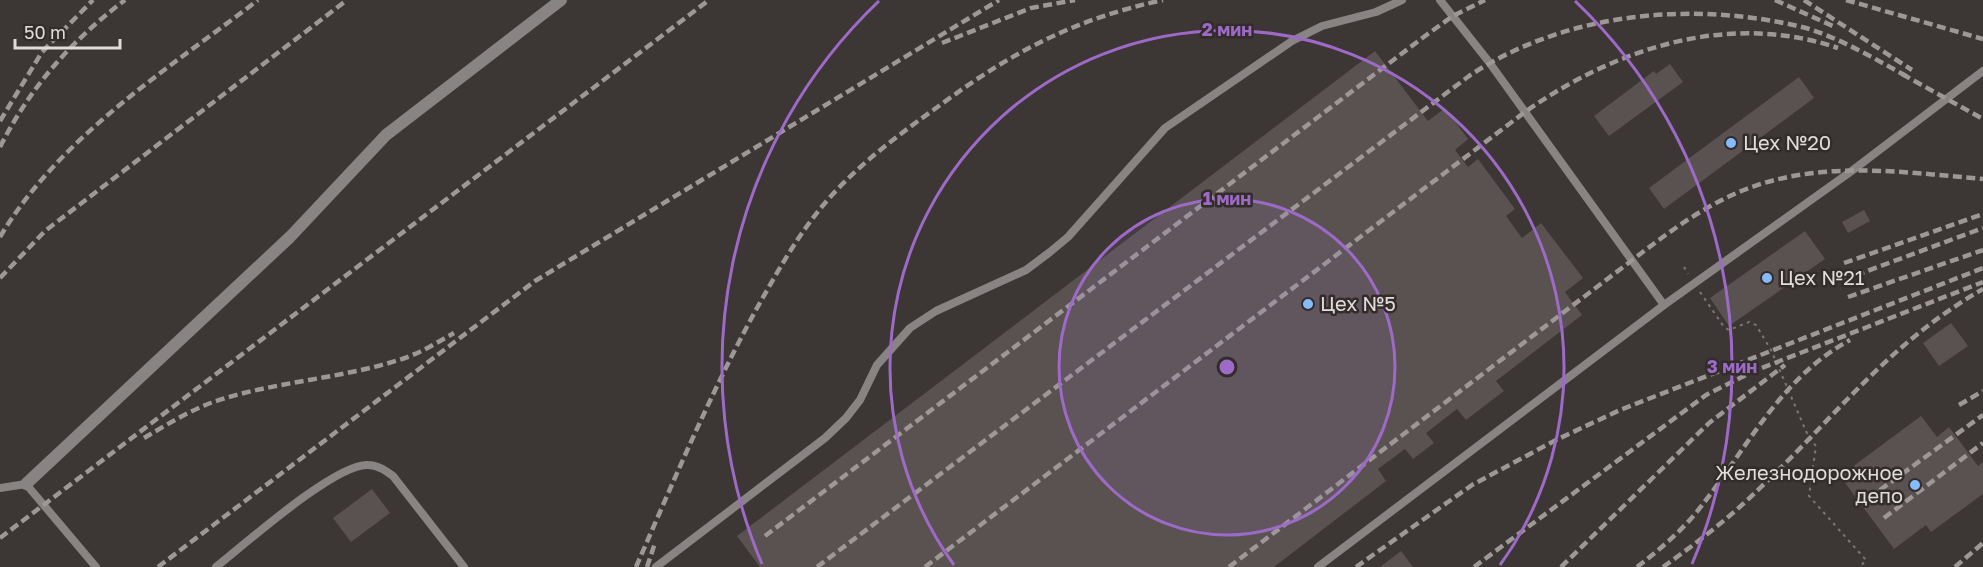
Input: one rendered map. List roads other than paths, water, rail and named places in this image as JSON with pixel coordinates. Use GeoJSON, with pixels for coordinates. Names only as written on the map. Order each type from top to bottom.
{"type":"FeatureCollection","features":[{"type":"Feature","properties":{"kind":"street"},"geometry":{"type":"LineString","coordinates":[[26,484],[290,237],[386,135],[561,0]]}},
{"type":"Feature","properties":{"kind":"lane"},"geometry":{"type":"LineString","coordinates":[[656,567],[825,438],[846,418],[860,400],[877,365],[891,346],[910,328],[936,311],[1026,270],[1068,237],[1165,128],[1292,40],[1322,27],[1376,12],[1402,0]]}},
{"type":"Feature","properties":{"kind":"lane"},"geometry":{"type":"LineString","coordinates":[[1440,0],[1489,62],[1664,305]]}},
{"type":"Feature","properties":{"kind":"lane"},"geometry":{"type":"LineString","coordinates":[[1318,567],[1664,305],[1853,170],[1983,71]]}},
{"type":"Feature","properties":{"kind":"lane"},"geometry":{"type":"LineString","coordinates":[[216,567],[332,477],[346,470],[369,465],[382,468],[393,476],[464,567]]}},
{"type":"Feature","properties":{"kind":"lane"},"geometry":{"type":"LineString","coordinates":[[0,488],[26,484],[96,567]]}},
{"type":"Feature","properties":{"kind":"railway"},"geometry":{"type":"LineString","coordinates":[[0,121],[42,52],[93,0]]}},
{"type":"Feature","properties":{"kind":"railway"},"geometry":{"type":"LineString","coordinates":[[0,147],[25,104],[54,66],[87,32],[125,0]]}},
{"type":"Feature","properties":{"kind":"railway"},"geometry":{"type":"LineString","coordinates":[[0,237],[53,167],[84,136],[152,79],[258,0]]}},
{"type":"Feature","properties":{"kind":"railway"},"geometry":{"type":"LineString","coordinates":[[0,278],[45,231],[347,0]]}},
{"type":"Feature","properties":{"kind":"railway"},"geometry":{"type":"LineString","coordinates":[[0,538],[709,0]]}},
{"type":"Feature","properties":{"kind":"railway"},"geometry":{"type":"LineString","coordinates":[[158,567],[535,281],[999,0]]}},
{"type":"Feature","properties":{"kind":"railway"},"geometry":{"type":"LineString","coordinates":[[942,43],[1031,8],[1075,0]]}},
{"type":"Feature","properties":{"kind":"railway"},"geometry":{"type":"LineString","coordinates":[[636,567],[694,436],[740,340],[791,250],[832,195],[858,169],[914,124],[970,84],[1021,52],[1074,27],[1163,0]]}},
{"type":"Feature","properties":{"kind":"railway"},"geometry":{"type":"LineString","coordinates":[[765,536],[1425,36],[1453,16],[1485,0]]}},
{"type":"Feature","properties":{"kind":"railway"},"geometry":{"type":"LineString","coordinates":[[1775,0],[1835,27]]}},
{"type":"Feature","properties":{"kind":"railway"},"geometry":{"type":"LineString","coordinates":[[1804,0],[1912,70]]}},
{"type":"Feature","properties":{"kind":"railway"},"geometry":{"type":"LineString","coordinates":[[1846,0],[1983,39]]}},
{"type":"Feature","properties":{"kind":"railway"},"geometry":{"type":"LineString","coordinates":[[817,567],[1469,76],[1506,54],[1588,25],[1675,14],[1720,15],[1763,19],[1806,28],[1871,56],[1908,77]]}},
{"type":"Feature","properties":{"kind":"railway"},"geometry":{"type":"LineString","coordinates":[[925,567],[1525,112],[1560,89],[1635,54],[1675,42],[1715,35],[1756,33],[1797,38],[1838,48]]}},
{"type":"Feature","properties":{"kind":"railway"},"geometry":{"type":"LineString","coordinates":[[1902,74],[1983,119]]}},
{"type":"Feature","properties":{"kind":"railway"},"geometry":{"type":"LineString","coordinates":[[1229,567],[1657,242],[1696,214],[1724,199],[1769,182],[1798,175],[1829,172],[1890,171],[1983,179]]}},
{"type":"Feature","properties":{"kind":"railway"},"geometry":{"type":"LineString","coordinates":[[1844,263],[1983,214]]}},
{"type":"Feature","properties":{"kind":"railway"},"geometry":{"type":"LineString","coordinates":[[1843,280],[1983,228]]}},
{"type":"Feature","properties":{"kind":"railway"},"geometry":{"type":"LineString","coordinates":[[1848,297],[1983,250]]}},
{"type":"Feature","properties":{"kind":"railway"},"geometry":{"type":"LineString","coordinates":[[1356,567],[1472,485],[1556,440],[1620,410],[1983,268]]}},
{"type":"Feature","properties":{"kind":"railway"},"geometry":{"type":"LineString","coordinates":[[1474,567],[1706,395],[1754,371],[1983,282]]}},
{"type":"Feature","properties":{"kind":"railway"},"geometry":{"type":"LineString","coordinates":[[1663,567],[1751,497],[1866,381],[1919,332],[1983,289]]}},
{"type":"Feature","properties":{"kind":"railway"},"geometry":{"type":"LineString","coordinates":[[144,438],[186,414],[213,402],[260,389],[381,365],[418,353],[454,333]]}},
{"type":"Feature","properties":{"kind":"railway"},"geometry":{"type":"LineString","coordinates":[[1637,567],[1695,514],[1782,396],[1825,356],[1850,340]]}},
{"type":"Feature","properties":{"kind":"railway"},"geometry":{"type":"LineString","coordinates":[[1561,567],[1709,423],[1785,365]]}},
{"type":"Feature","properties":{"kind":"railway"},"geometry":{"type":"LineString","coordinates":[[1959,405],[1983,391]]}},
{"type":"Feature","properties":{"kind":"railway"},"geometry":{"type":"LineString","coordinates":[[1869,498],[1983,415]]}},
{"type":"Feature","properties":{"kind":"railway"},"geometry":{"type":"LineString","coordinates":[[1884,518],[1983,443]]}},
{"type":"Feature","properties":{"kind":"railway"},"geometry":{"type":"LineString","coordinates":[[647,567],[655,543]]}},
{"type":"Feature","properties":{"kind":"railway"},"geometry":{"type":"LineString","coordinates":[[1955,567],[1983,543]]}},
{"type":"Feature","properties":{"kind":"place","name":"Цех №20"},"geometry":{"type":"Point","coordinates":[1731,143]}},
{"type":"Feature","properties":{"kind":"place","name":"Цех №21"},"geometry":{"type":"Point","coordinates":[1767,278]}},
{"type":"Feature","properties":{"kind":"place","name":"Цех №5"},"geometry":{"type":"Point","coordinates":[1308,304]}},
{"type":"Feature","properties":{"kind":"place","name":"Железнодорожное депо"},"geometry":{"type":"Point","coordinates":[1915,485]}}]}
